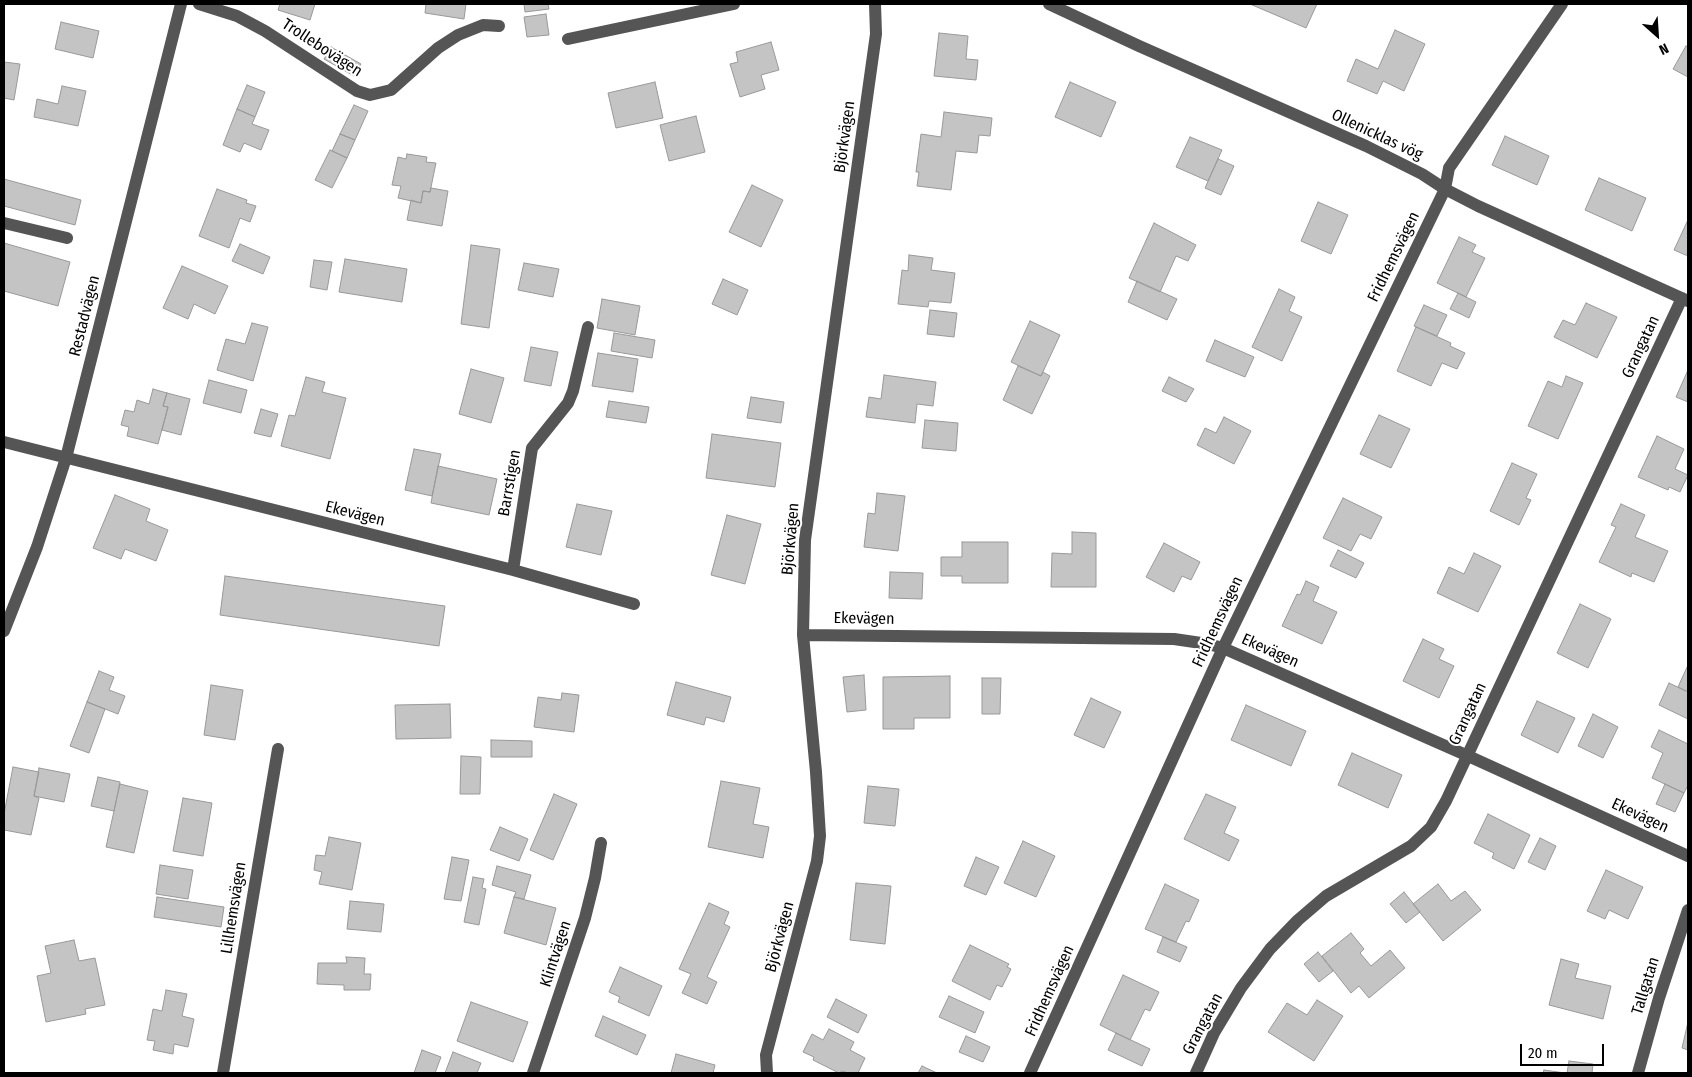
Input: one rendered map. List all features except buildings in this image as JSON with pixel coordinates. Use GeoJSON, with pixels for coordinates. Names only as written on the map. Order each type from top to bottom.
{"type":"FeatureCollection","features":[{"type":"Feature","properties":{"kind":"street","name":"Restadvägen"},"geometry":{"type":"LineString","coordinates":[[4,631],[38,547],[66,458],[181,4]]}},
{"type":"Feature","properties":{"kind":"street","name":"Trollebovägen"},"geometry":{"type":"LineString","coordinates":[[199,4],[237,16],[265,31],[357,90],[370,95],[391,90],[438,48],[458,35],[483,24],[500,26]]}},
{"type":"Feature","properties":{"kind":"street"},"geometry":{"type":"LineString","coordinates":[[568,39],[734,4]]}},
{"type":"Feature","properties":{"kind":"street","name":"Björkvägen"},"geometry":{"type":"LineString","coordinates":[[767,1073],[766,1055],[814,871],[820,836],[818,790],[803,635],[805,540],[876,34],[875,4]]}},
{"type":"Feature","properties":{"kind":"street","name":"Ollenicklas vög"},"geometry":{"type":"LineString","coordinates":[[1049,4],[1139,46],[1366,146],[1422,174],[1445,189],[1685,299]]}},
{"type":"Feature","properties":{"kind":"street","name":"Fridhemsvägen"},"geometry":{"type":"LineString","coordinates":[[1030,1073],[1223,648],[1445,189],[1449,168],[1562,4]]}},
{"type":"Feature","properties":{"kind":"street"},"geometry":{"type":"LineString","coordinates":[[4,223],[67,238]]}},
{"type":"Feature","properties":{"kind":"street","name":"Grangatan"},"geometry":{"type":"LineString","coordinates":[[1196,1073],[1214,1033],[1241,988],[1270,949],[1298,920],[1326,896],[1411,846],[1431,827],[1446,801],[1466,755],[1685,299]]}},
{"type":"Feature","properties":{"kind":"street","name":"Barrstigen"},"geometry":{"type":"LineString","coordinates":[[513,570],[532,448],[568,403],[573,391],[588,327]]}},
{"type":"Feature","properties":{"kind":"street","name":"Ekevägen"},"geometry":{"type":"LineString","coordinates":[[4,442],[513,570],[634,604]]}},
{"type":"Feature","properties":{"kind":"street","name":"Ekevägen"},"geometry":{"type":"LineString","coordinates":[[803,635],[1174,639],[1223,648],[1466,755],[1688,856]]}},
{"type":"Feature","properties":{"kind":"street","name":"Lillhemsvägen"},"geometry":{"type":"LineString","coordinates":[[223,1073],[278,749]]}},
{"type":"Feature","properties":{"kind":"street","name":"Klintvägen"},"geometry":{"type":"LineString","coordinates":[[533,1073],[585,918],[595,878],[600,843]]}},
{"type":"Feature","properties":{"kind":"street","name":"Tallgatan"},"geometry":{"type":"LineString","coordinates":[[1638,1073],[1659,998],[1688,910]]}}]}
